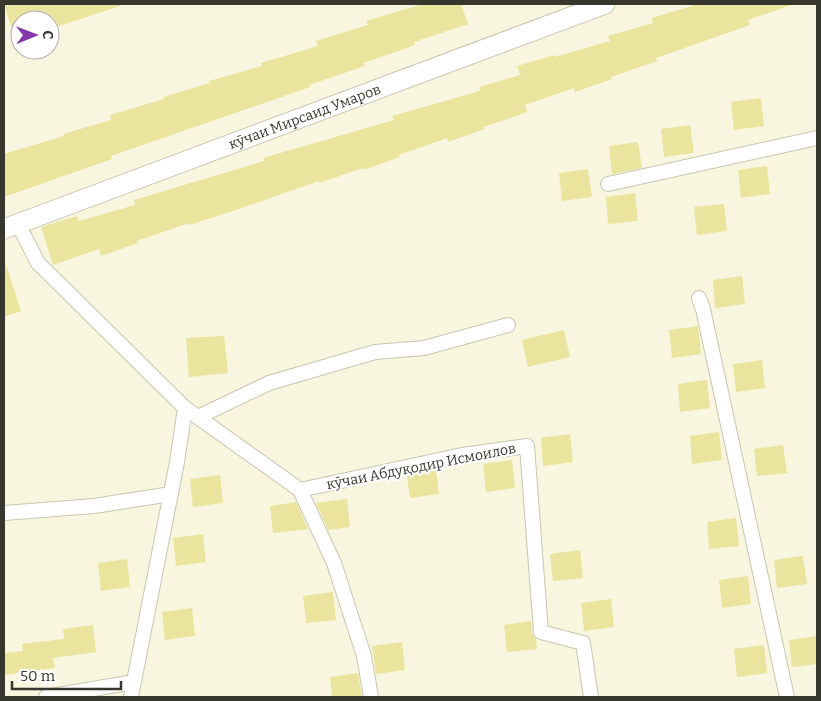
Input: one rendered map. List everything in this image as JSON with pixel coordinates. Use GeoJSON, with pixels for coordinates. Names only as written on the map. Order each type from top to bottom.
{"type":"FeatureCollection","features":[{"type":"Feature","properties":{"kind":"street","name":"кӯчаи Мирсаид Умаров"},"geometry":{"type":"LineString","coordinates":[[11,227],[605,4]]}},
{"type":"Feature","properties":{"kind":"street"},"geometry":{"type":"LineString","coordinates":[[608,184],[817,138]]}},
{"type":"Feature","properties":{"kind":"street"},"geometry":{"type":"LineString","coordinates":[[11,227],[38,262],[185,408],[300,490],[334,563],[364,656],[371,697]]}},
{"type":"Feature","properties":{"kind":"street"},"geometry":{"type":"LineString","coordinates":[[699,298],[703,309],[787,697]]}},
{"type":"Feature","properties":{"kind":"street"},"geometry":{"type":"LineString","coordinates":[[198,417],[278,380],[375,352],[424,348],[508,325]]}},
{"type":"Feature","properties":{"kind":"street"},"geometry":{"type":"LineString","coordinates":[[131,697],[171,494],[185,408]]}},
{"type":"Feature","properties":{"kind":"street","name":"кӯчаи Абдуқодир Исмоилов"},"geometry":{"type":"LineString","coordinates":[[300,490],[462,456],[527,446],[541,632],[583,643],[591,697]]}},
{"type":"Feature","properties":{"kind":"street"},"geometry":{"type":"LineString","coordinates":[[4,513],[94,506],[171,494]]}},
{"type":"Feature","properties":{"kind":"street"},"geometry":{"type":"LineString","coordinates":[[46,697],[134,682]]}},
{"type":"Feature","properties":{"kind":"building"},"geometry":{"type":"Polygon","coordinates":[[[4,4],[120,4],[120,6],[60,26],[60,10],[10,10],[10,23],[4,4]]]}},
{"type":"Feature","properties":{"kind":"building"},"geometry":{"type":"Polygon","coordinates":[[[423,4],[461,4],[468,24],[414,42],[415,45],[364,63],[365,66],[309,85],[310,87],[111,156],[112,159],[4,197],[4,154],[111,120],[110,115],[164,99],[163,97],[210,83],[209,81],[262,66],[261,63],[318,46],[316,41],[368,25],[366,21],[423,4]]]}},
{"type":"Feature","properties":{"kind":"building"},"geometry":{"type":"Polygon","coordinates":[[[698,4],[789,4],[789,6],[748,20],[750,25],[656,58],[657,61],[611,77],[612,79],[575,92],[574,88],[525,105],[527,112],[448,142],[447,138],[364,170],[363,168],[319,183],[319,181],[233,211],[189,225],[189,223],[101,256],[99,249],[53,265],[41,227],[77,216],[79,221],[135,205],[134,200],[264,161],[263,158],[394,120],[392,116],[480,91],[479,87],[520,75],[517,66],[610,41],[608,36],[653,23],[652,18],[698,4]]]}},
{"type":"Feature","properties":{"kind":"building"},"geometry":{"type":"Polygon","coordinates":[[[761,98],[764,126],[734,130],[731,102],[761,98]]]}},
{"type":"Feature","properties":{"kind":"building"},"geometry":{"type":"Polygon","coordinates":[[[690,125],[694,153],[664,157],[661,129],[690,125]]]}},
{"type":"Feature","properties":{"kind":"building"},"geometry":{"type":"Polygon","coordinates":[[[638,142],[642,168],[612,174],[609,146],[638,142]]]}},
{"type":"Feature","properties":{"kind":"building"},"geometry":{"type":"Polygon","coordinates":[[[767,166],[770,194],[741,198],[738,170],[767,166]]]}},
{"type":"Feature","properties":{"kind":"building"},"geometry":{"type":"Polygon","coordinates":[[[588,169],[592,197],[562,201],[559,173],[588,169]]]}},
{"type":"Feature","properties":{"kind":"building"},"geometry":{"type":"Polygon","coordinates":[[[635,193],[638,221],[608,224],[606,197],[635,193]]]}},
{"type":"Feature","properties":{"kind":"building"},"geometry":{"type":"Polygon","coordinates":[[[724,204],[727,231],[697,235],[694,207],[724,204]]]}},
{"type":"Feature","properties":{"kind":"building"},"geometry":{"type":"Polygon","coordinates":[[[4,265],[6,265],[21,311],[4,317],[4,265]]]}},
{"type":"Feature","properties":{"kind":"building"},"geometry":{"type":"Polygon","coordinates":[[[742,276],[745,304],[715,308],[713,280],[742,276]]]}},
{"type":"Feature","properties":{"kind":"building"},"geometry":{"type":"Polygon","coordinates":[[[698,326],[701,354],[672,358],[669,330],[698,326]]]}},
{"type":"Feature","properties":{"kind":"building"},"geometry":{"type":"Polygon","coordinates":[[[564,330],[570,357],[528,367],[522,340],[564,330]]]}},
{"type":"Feature","properties":{"kind":"building"},"geometry":{"type":"Polygon","coordinates":[[[224,336],[228,373],[189,377],[186,338],[224,336]]]}},
{"type":"Feature","properties":{"kind":"building"},"geometry":{"type":"Polygon","coordinates":[[[762,360],[765,388],[736,392],[733,364],[762,360]]]}},
{"type":"Feature","properties":{"kind":"building"},"geometry":{"type":"Polygon","coordinates":[[[707,380],[710,408],[680,412],[678,384],[707,380]]]}},
{"type":"Feature","properties":{"kind":"building"},"geometry":{"type":"Polygon","coordinates":[[[719,432],[722,460],[692,464],[690,436],[719,432]]]}},
{"type":"Feature","properties":{"kind":"building"},"geometry":{"type":"Polygon","coordinates":[[[570,434],[573,462],[543,466],[541,438],[570,434]]]}},
{"type":"Feature","properties":{"kind":"building"},"geometry":{"type":"Polygon","coordinates":[[[783,445],[787,473],[757,476],[754,449],[783,445]]]}},
{"type":"Feature","properties":{"kind":"building"},"geometry":{"type":"Polygon","coordinates":[[[512,460],[515,488],[486,492],[483,464],[512,460]]]}},
{"type":"Feature","properties":{"kind":"building"},"geometry":{"type":"Polygon","coordinates":[[[436,469],[439,494],[410,498],[407,476],[436,469]]]}},
{"type":"Feature","properties":{"kind":"building"},"geometry":{"type":"Polygon","coordinates":[[[220,475],[223,503],[193,507],[190,479],[220,475]]]}},
{"type":"Feature","properties":{"kind":"building"},"geometry":{"type":"Polygon","coordinates":[[[347,499],[350,527],[328,530],[316,503],[347,499]]]}},
{"type":"Feature","properties":{"kind":"building"},"geometry":{"type":"Polygon","coordinates":[[[296,502],[308,529],[273,533],[270,506],[296,502]]]}},
{"type":"Feature","properties":{"kind":"building"},"geometry":{"type":"Polygon","coordinates":[[[736,518],[739,546],[709,549],[707,522],[736,518]]]}},
{"type":"Feature","properties":{"kind":"building"},"geometry":{"type":"Polygon","coordinates":[[[203,534],[206,562],[176,566],[173,538],[203,534]]]}},
{"type":"Feature","properties":{"kind":"building"},"geometry":{"type":"Polygon","coordinates":[[[580,550],[583,578],[553,581],[550,554],[580,550]]]}},
{"type":"Feature","properties":{"kind":"building"},"geometry":{"type":"Polygon","coordinates":[[[803,556],[807,584],[777,588],[774,560],[803,556]]]}},
{"type":"Feature","properties":{"kind":"building"},"geometry":{"type":"Polygon","coordinates":[[[127,559],[130,587],[101,591],[98,563],[127,559]]]}},
{"type":"Feature","properties":{"kind":"building"},"geometry":{"type":"Polygon","coordinates":[[[748,576],[751,604],[722,608],[719,580],[748,576]]]}},
{"type":"Feature","properties":{"kind":"building"},"geometry":{"type":"Polygon","coordinates":[[[333,592],[336,620],[306,623],[303,596],[333,592]]]}},
{"type":"Feature","properties":{"kind":"building"},"geometry":{"type":"Polygon","coordinates":[[[611,599],[614,627],[584,631],[581,603],[611,599]]]}},
{"type":"Feature","properties":{"kind":"building"},"geometry":{"type":"Polygon","coordinates":[[[192,608],[195,636],[165,640],[162,612],[192,608]]]}},
{"type":"Feature","properties":{"kind":"building"},"geometry":{"type":"Polygon","coordinates":[[[531,621],[532,633],[536,639],[537,649],[507,652],[504,625],[531,621]]]}},
{"type":"Feature","properties":{"kind":"building"},"geometry":{"type":"Polygon","coordinates":[[[93,625],[96,652],[53,658],[55,668],[4,675],[4,653],[23,651],[22,644],[64,639],[63,629],[93,625]]]}},
{"type":"Feature","properties":{"kind":"building"},"geometry":{"type":"Polygon","coordinates":[[[817,636],[817,664],[792,667],[789,640],[817,636]]]}},
{"type":"Feature","properties":{"kind":"building"},"geometry":{"type":"Polygon","coordinates":[[[402,642],[405,670],[376,674],[372,646],[402,642]]]}},
{"type":"Feature","properties":{"kind":"building"},"geometry":{"type":"Polygon","coordinates":[[[764,645],[767,673],[737,677],[734,649],[764,645]]]}},
{"type":"Feature","properties":{"kind":"building"},"geometry":{"type":"Polygon","coordinates":[[[358,673],[362,697],[332,697],[330,677],[358,673]]]}}]}
